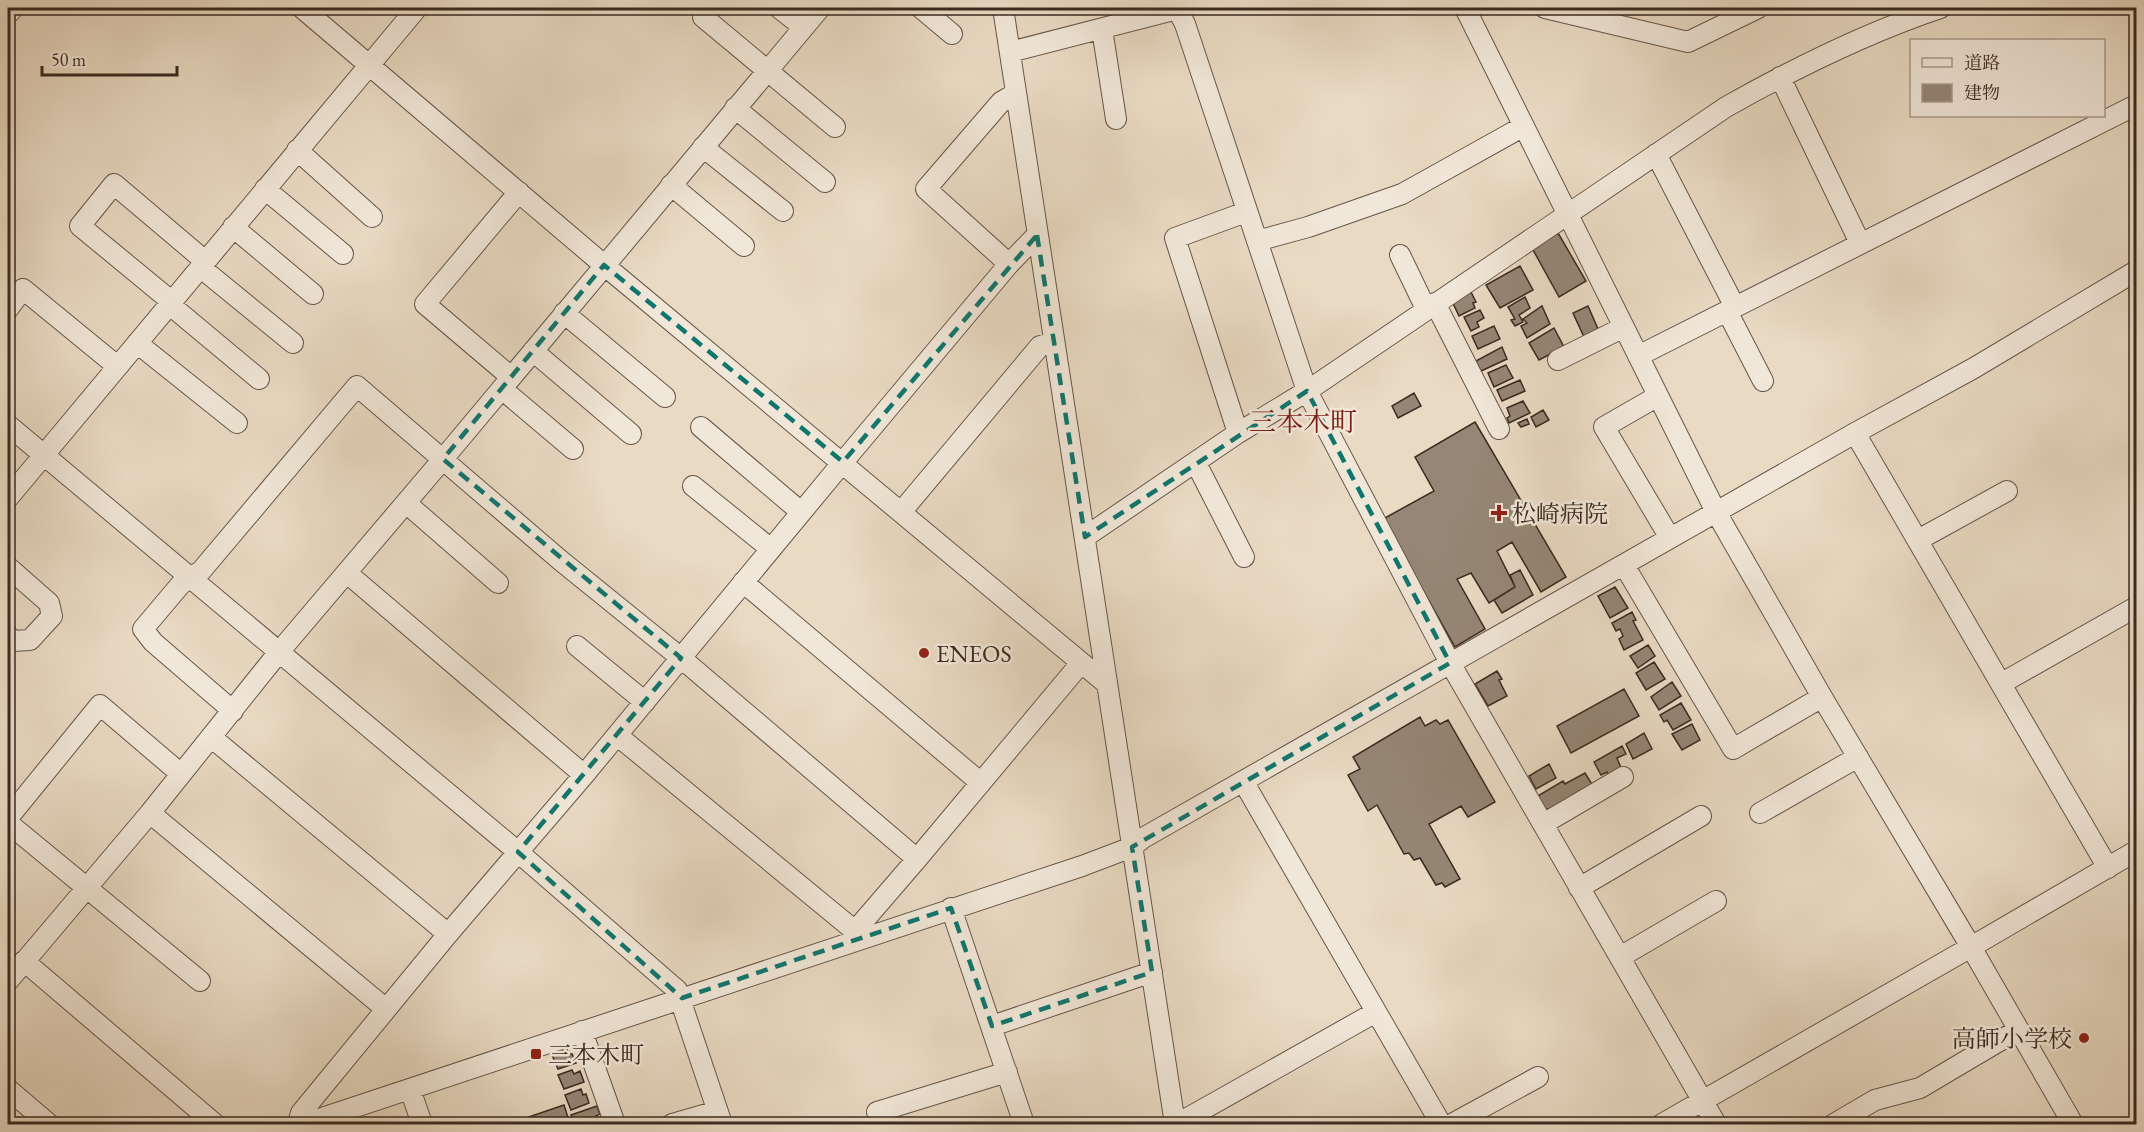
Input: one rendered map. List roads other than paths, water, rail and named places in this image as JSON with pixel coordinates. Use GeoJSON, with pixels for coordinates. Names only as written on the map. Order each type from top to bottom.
{"type":"FeatureCollection","features":[{"type":"Feature","properties":{"kind":"street"},"geometry":{"type":"LineString","coordinates":[[8,14],[13,8]]}},
{"type":"Feature","properties":{"kind":"street"},"geometry":{"type":"LineString","coordinates":[[302,8],[604,265],[1107,684]]}},
{"type":"Feature","properties":{"kind":"street"},"geometry":{"type":"LineString","coordinates":[[8,498],[417,8]]}},
{"type":"Feature","properties":{"kind":"street"},"geometry":{"type":"LineString","coordinates":[[779,8],[803,27]]}},
{"type":"Feature","properties":{"kind":"street"},"geometry":{"type":"LineString","coordinates":[[8,981],[150,813],[279,652],[820,8]]}},
{"type":"Feature","properties":{"kind":"street"},"geometry":{"type":"LineString","coordinates":[[921,8],[952,34]]}},
{"type":"Feature","properties":{"kind":"street"},"geometry":{"type":"LineString","coordinates":[[1003,8],[1176,1125],[1376,1012]]}},
{"type":"Feature","properties":{"kind":"street"},"geometry":{"type":"LineString","coordinates":[[1010,52],[1179,8],[1307,391],[1450,663],[1716,1125]]}},
{"type":"Feature","properties":{"kind":"street"},"geometry":{"type":"LineString","coordinates":[[1465,8],[1716,512],[2073,1125]]}},
{"type":"Feature","properties":{"kind":"street"},"geometry":{"type":"LineString","coordinates":[[1545,8],[1688,42],[1758,8]]}},
{"type":"Feature","properties":{"kind":"street"},"geometry":{"type":"LineString","coordinates":[[1085,537],[1238,434],[1307,391],[1726,107],[1780,76],[1903,20],[1940,8]]}},
{"type":"Feature","properties":{"kind":"street"},"geometry":{"type":"LineString","coordinates":[[703,17],[835,126]]}},
{"type":"Feature","properties":{"kind":"street"},"geometry":{"type":"LineString","coordinates":[[1102,29],[1116,119]]}},
{"type":"Feature","properties":{"kind":"street"},"geometry":{"type":"LineString","coordinates":[[1780,76],[1860,243]]}},
{"type":"Feature","properties":{"kind":"street"},"geometry":{"type":"LineString","coordinates":[[1009,264],[926,189],[1001,102],[1016,93]]}},
{"type":"Feature","properties":{"kind":"street"},"geometry":{"type":"LineString","coordinates":[[1638,356],[2136,105]]}},
{"type":"Feature","properties":{"kind":"street"},"geometry":{"type":"LineString","coordinates":[[735,108],[825,182]]}},
{"type":"Feature","properties":{"kind":"street"},"geometry":{"type":"LineString","coordinates":[[1257,241],[1308,227],[1402,194],[1524,126]]}},
{"type":"Feature","properties":{"kind":"street"},"geometry":{"type":"LineString","coordinates":[[703,147],[783,211]]}},
{"type":"Feature","properties":{"kind":"street"},"geometry":{"type":"LineString","coordinates":[[297,150],[372,217]]}},
{"type":"Feature","properties":{"kind":"street"},"geometry":{"type":"LineString","coordinates":[[1656,154],[1763,381]]}},
{"type":"Feature","properties":{"kind":"street"},"geometry":{"type":"LineString","coordinates":[[259,379],[80,226],[114,184],[293,343]]}},
{"type":"Feature","properties":{"kind":"street"},"geometry":{"type":"LineString","coordinates":[[671,185],[744,246]]}},
{"type":"Feature","properties":{"kind":"street"},"geometry":{"type":"LineString","coordinates":[[265,189],[343,254]]}},
{"type":"Feature","properties":{"kind":"street"},"geometry":{"type":"LineString","coordinates":[[519,192],[424,304],[573,449]]}},
{"type":"Feature","properties":{"kind":"street"},"geometry":{"type":"LineString","coordinates":[[1238,434],[1175,238],[1246,212]]}},
{"type":"Feature","properties":{"kind":"street"},"geometry":{"type":"LineString","coordinates":[[233,227],[313,294]]}},
{"type":"Feature","properties":{"kind":"street"},"geometry":{"type":"LineString","coordinates":[[298,1125],[301,1113],[448,934],[618,736],[743,582],[1009,264],[1037,235]]}},
{"type":"Feature","properties":{"kind":"street"},"geometry":{"type":"LineString","coordinates":[[1400,255],[1498,429]]}},
{"type":"Feature","properties":{"kind":"street"},"geometry":{"type":"LineString","coordinates":[[303,1125],[682,998],[855,935],[951,908],[1082,866],[1132,847],[1143,838],[1450,663],[1974,368],[2136,272]]}},
{"type":"Feature","properties":{"kind":"street"},"geometry":{"type":"LineString","coordinates":[[8,309],[23,289],[117,366]]}},
{"type":"Feature","properties":{"kind":"street"},"geometry":{"type":"LineString","coordinates":[[564,313],[665,398]]}},
{"type":"Feature","properties":{"kind":"street"},"geometry":{"type":"LineString","coordinates":[[1558,360],[1624,327]]}},
{"type":"Feature","properties":{"kind":"street"},"geometry":{"type":"LineString","coordinates":[[902,511],[1040,346],[1054,342]]}},
{"type":"Feature","properties":{"kind":"street"},"geometry":{"type":"LineString","coordinates":[[137,343],[237,423]]}},
{"type":"Feature","properties":{"kind":"street"},"geometry":{"type":"LineString","coordinates":[[533,351],[631,434]]}},
{"type":"Feature","properties":{"kind":"street"},"geometry":{"type":"LineString","coordinates":[[233,711],[153,642],[143,629],[181,585],[201,571],[357,386],[560,560],[681,658],[917,859]]}},
{"type":"Feature","properties":{"kind":"street"},"geometry":{"type":"LineString","coordinates":[[1658,396],[1604,427],[1670,538]]}},
{"type":"Feature","properties":{"kind":"street"},"geometry":{"type":"LineString","coordinates":[[8,424],[518,852],[677,990],[682,998],[720,1118],[672,1125]]}},
{"type":"Feature","properties":{"kind":"street"},"geometry":{"type":"LineString","coordinates":[[701,427],[801,512]]}},
{"type":"Feature","properties":{"kind":"street"},"geometry":{"type":"LineString","coordinates":[[1855,433],[2108,868]]}},
{"type":"Feature","properties":{"kind":"street"},"geometry":{"type":"LineString","coordinates":[[1196,463],[1244,557]]}},
{"type":"Feature","properties":{"kind":"street"},"geometry":{"type":"LineString","coordinates":[[693,486],[771,549]]}},
{"type":"Feature","properties":{"kind":"street"},"geometry":{"type":"LineString","coordinates":[[1918,540],[2007,491]]}},
{"type":"Feature","properties":{"kind":"street"},"geometry":{"type":"LineString","coordinates":[[406,503],[498,583]]}},
{"type":"Feature","properties":{"kind":"street"},"geometry":{"type":"LineString","coordinates":[[1624,565],[1733,749],[1822,697]]}},
{"type":"Feature","properties":{"kind":"street"},"geometry":{"type":"LineString","coordinates":[[8,567],[49,603],[52,616],[30,640],[13,641],[8,636]]}},
{"type":"Feature","properties":{"kind":"street"},"geometry":{"type":"LineString","coordinates":[[347,573],[584,776]]}},
{"type":"Feature","properties":{"kind":"street"},"geometry":{"type":"LineString","coordinates":[[743,582],[981,783]]}},
{"type":"Feature","properties":{"kind":"street"},"geometry":{"type":"LineString","coordinates":[[2002,683],[2136,608]]}},
{"type":"Feature","properties":{"kind":"street"},"geometry":{"type":"LineString","coordinates":[[577,646],[645,702]]}},
{"type":"Feature","properties":{"kind":"street"},"geometry":{"type":"LineString","coordinates":[[855,935],[1081,663]]}},
{"type":"Feature","properties":{"kind":"street"},"geometry":{"type":"LineString","coordinates":[[8,818],[100,705],[181,774]]}},
{"type":"Feature","properties":{"kind":"street"},"geometry":{"type":"LineString","coordinates":[[618,736],[855,935]]}},
{"type":"Feature","properties":{"kind":"street"},"geometry":{"type":"LineString","coordinates":[[211,737],[448,934]]}},
{"type":"Feature","properties":{"kind":"street"},"geometry":{"type":"LineString","coordinates":[[1760,813],[1857,757]]}},
{"type":"Feature","properties":{"kind":"street"},"geometry":{"type":"LineString","coordinates":[[1543,824],[1623,777]]}},
{"type":"Feature","properties":{"kind":"street"},"geometry":{"type":"LineString","coordinates":[[1243,781],[1443,1124],[1538,1077]]}},
{"type":"Feature","properties":{"kind":"street"},"geometry":{"type":"LineString","coordinates":[[150,813],[386,1009]]}},
{"type":"Feature","properties":{"kind":"street"},"geometry":{"type":"LineString","coordinates":[[1579,888],[1701,816]]}},
{"type":"Feature","properties":{"kind":"street"},"geometry":{"type":"LineString","coordinates":[[8,823],[200,981]]}},
{"type":"Feature","properties":{"kind":"street"},"geometry":{"type":"LineString","coordinates":[[1662,1125],[2136,851]]}},
{"type":"Feature","properties":{"kind":"street"},"geometry":{"type":"LineString","coordinates":[[1620,957],[1716,901]]}},
{"type":"Feature","properties":{"kind":"street"},"geometry":{"type":"LineString","coordinates":[[951,908],[1024,1125]]}},
{"type":"Feature","properties":{"kind":"street"},"geometry":{"type":"LineString","coordinates":[[24,961],[215,1125]]}},
{"type":"Feature","properties":{"kind":"street"},"geometry":{"type":"LineString","coordinates":[[992,1026],[1152,972]]}},
{"type":"Feature","properties":{"kind":"street"},"geometry":{"type":"LineString","coordinates":[[1834,1125],[1875,1100],[1920,1088],[2018,1030]]}},
{"type":"Feature","properties":{"kind":"street"},"geometry":{"type":"LineString","coordinates":[[582,1032],[615,1125]]}},
{"type":"Feature","properties":{"kind":"street"},"geometry":{"type":"LineString","coordinates":[[877,1112],[1007,1071]]}},
{"type":"Feature","properties":{"kind":"street"},"geometry":{"type":"LineString","coordinates":[[8,1089],[49,1125]]}},
{"type":"Feature","properties":{"kind":"street"},"geometry":{"type":"LineString","coordinates":[[410,1089],[422,1125]]}},
{"type":"Feature","properties":{"kind":"place","name":"松崎病院"},"geometry":{"type":"Point","coordinates":[1499,513]}},
{"type":"Feature","properties":{"kind":"place","name":"ENEOS"},"geometry":{"type":"Point","coordinates":[924,653]}},
{"type":"Feature","properties":{"kind":"place","name":"高師小学校"},"geometry":{"type":"Point","coordinates":[2084,1038]}},
{"type":"Feature","properties":{"kind":"place","name":"三本木町"},"geometry":{"type":"Point","coordinates":[536,1054]}},
{"type":"Feature","properties":{"kind":"district","name":"三本木町"},"geometry":{"type":"Point","coordinates":[1303,421]}}]}
